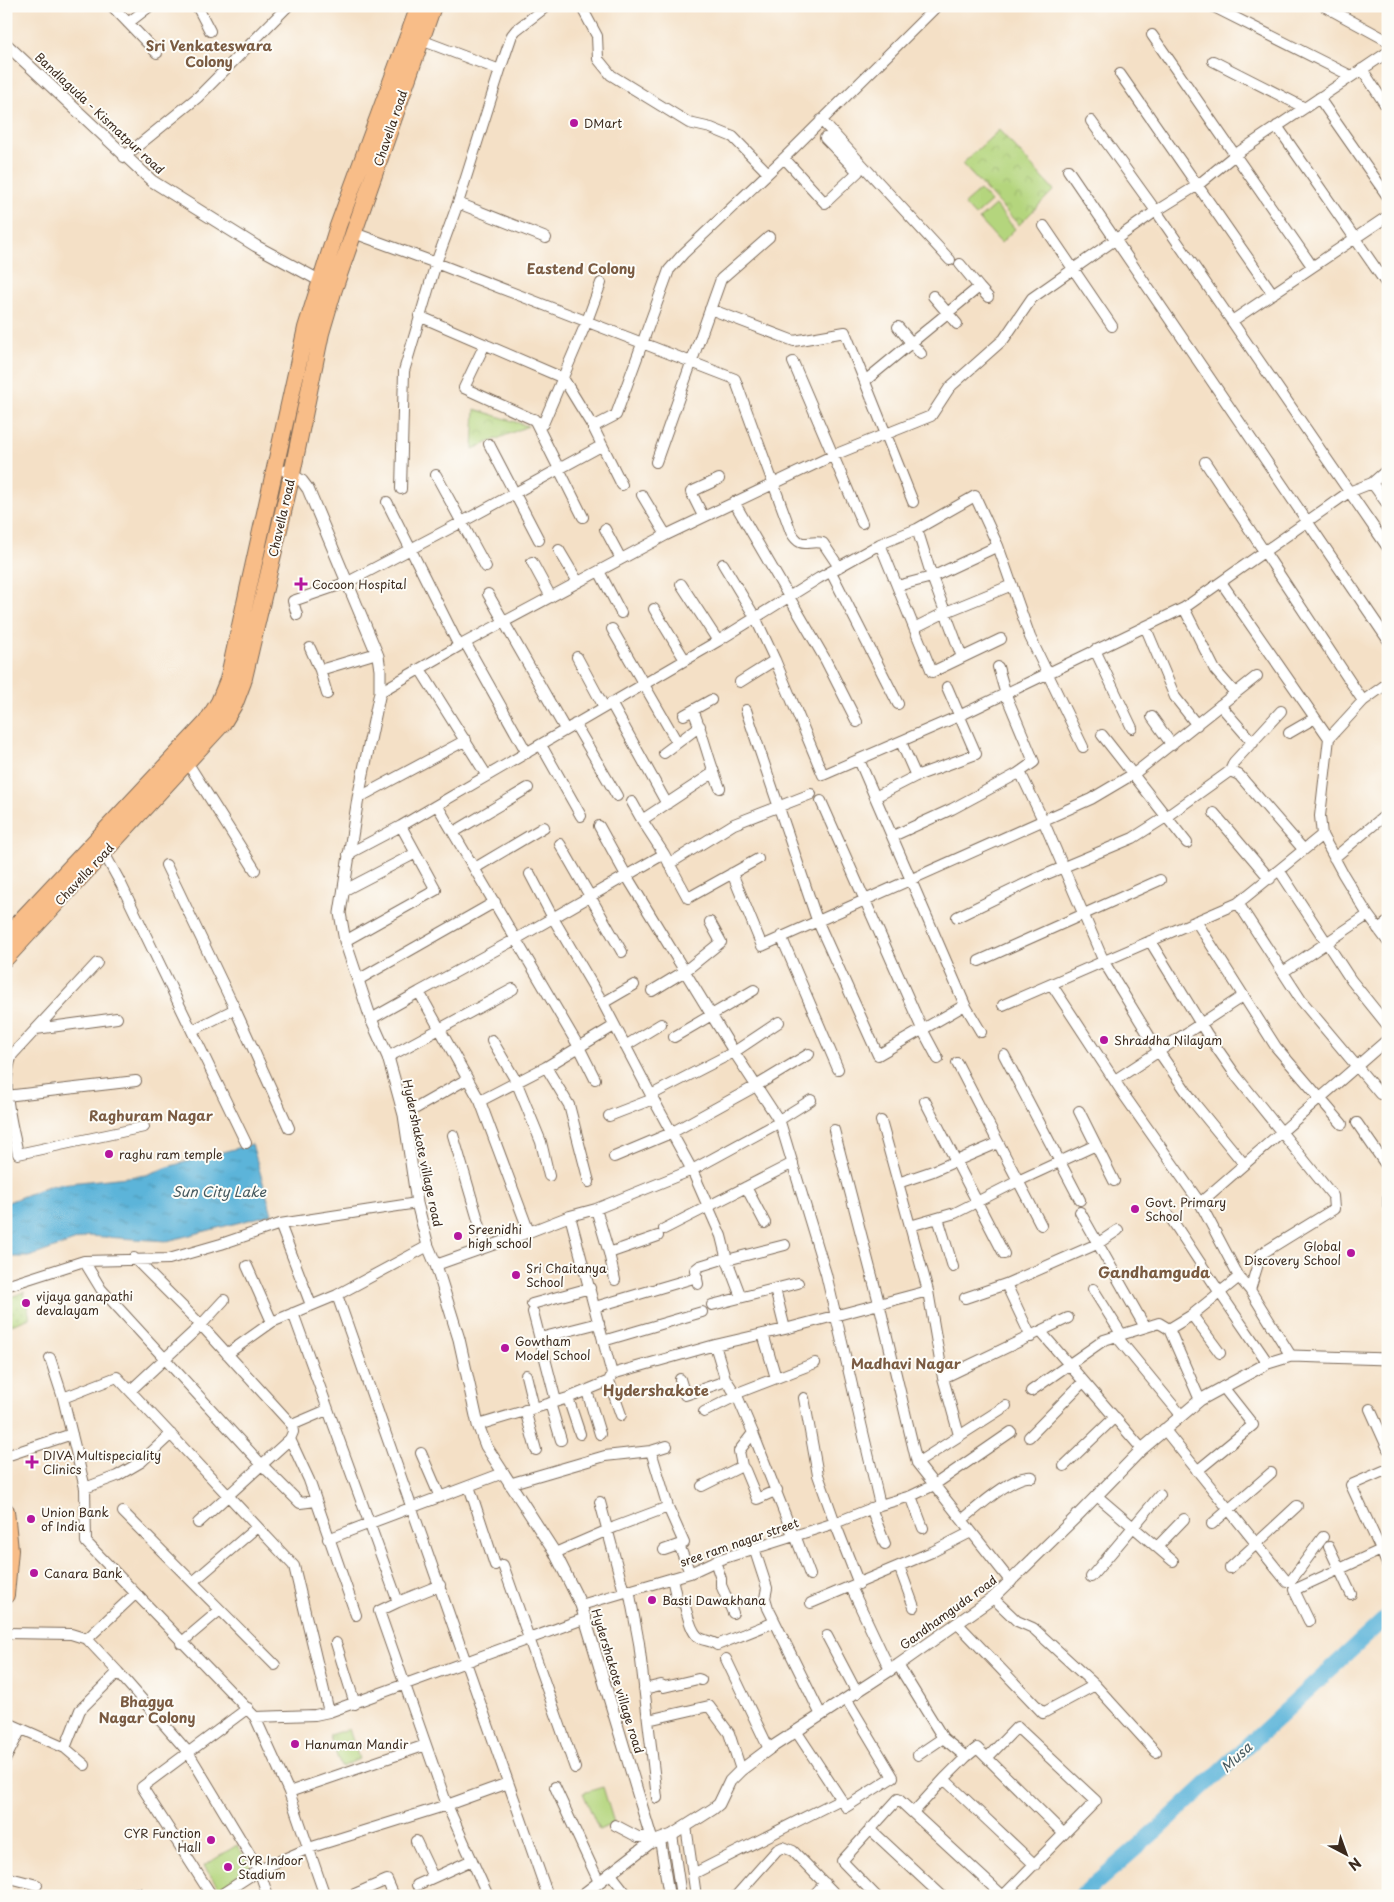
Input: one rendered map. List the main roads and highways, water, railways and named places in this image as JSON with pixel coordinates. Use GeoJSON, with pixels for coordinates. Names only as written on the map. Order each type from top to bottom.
{"type":"FeatureCollection","features":[{"type":"Feature","properties":{"kind":"highway","name":"Chavella road"},"geometry":{"type":"LineString","coordinates":[[6,936],[187,762],[223,723],[235,703],[243,682],[292,474],[322,333],[327,285],[342,217],[419,6]]}},
{"type":"Feature","properties":{"kind":"highway","name":"Chavella road"},"geometry":{"type":"LineString","coordinates":[[6,958],[206,723],[219,702],[228,680],[306,328],[354,233],[433,6]]}},
{"type":"Feature","properties":{"kind":"highway"},"geometry":{"type":"LineString","coordinates":[[6,1510],[10,1550],[6,1595]]}},
{"type":"Feature","properties":{"kind":"water","name":"Sun City Lake"},"geometry":{"type":"Polygon","coordinates":[[[252,1144],[272,1214],[167,1241],[88,1236],[29,1257],[11,1257],[6,1252],[6,1203],[51,1185],[146,1175],[171,1166],[252,1144]]]}},
{"type":"Feature","properties":{"kind":"waterway","name":"Musa"},"geometry":{"type":"LineString","coordinates":[[1081,1896],[1159,1828],[1388,1616]]}},
{"type":"Feature","properties":{"kind":"place","name":"DMart"},"geometry":{"type":"Point","coordinates":[574,123]}},
{"type":"Feature","properties":{"kind":"place","name":"Cocoon Hospital"},"geometry":{"type":"Point","coordinates":[301,584]}},
{"type":"Feature","properties":{"kind":"place","name":"Shraddha Nilayam"},"geometry":{"type":"Point","coordinates":[1104,1040]}},
{"type":"Feature","properties":{"kind":"place","name":"raghu ram temple"},"geometry":{"type":"Point","coordinates":[109,1154]}},
{"type":"Feature","properties":{"kind":"place","name":"Govt. Primary School"},"geometry":{"type":"Point","coordinates":[1135,1209]}},
{"type":"Feature","properties":{"kind":"place","name":"Sreenidhi high school"},"geometry":{"type":"Point","coordinates":[458,1236]}},
{"type":"Feature","properties":{"kind":"place","name":"Global Discovery School"},"geometry":{"type":"Point","coordinates":[1351,1253]}},
{"type":"Feature","properties":{"kind":"place","name":"Sri Chaitanya School"},"geometry":{"type":"Point","coordinates":[516,1275]}},
{"type":"Feature","properties":{"kind":"place","name":"vijaya ganapathi devalayam"},"geometry":{"type":"Point","coordinates":[26,1303]}},
{"type":"Feature","properties":{"kind":"place","name":"Gowtham Model School"},"geometry":{"type":"Point","coordinates":[505,1348]}},
{"type":"Feature","properties":{"kind":"place","name":"DIVA Multispeciality Clinics"},"geometry":{"type":"Point","coordinates":[32,1462]}},
{"type":"Feature","properties":{"kind":"place","name":"Union Bank of India"},"geometry":{"type":"Point","coordinates":[31,1519]}},
{"type":"Feature","properties":{"kind":"place","name":"Canara Bank"},"geometry":{"type":"Point","coordinates":[34,1573]}},
{"type":"Feature","properties":{"kind":"place","name":"Basti Dawakhana"},"geometry":{"type":"Point","coordinates":[652,1600]}},
{"type":"Feature","properties":{"kind":"place","name":"Hanuman Mandir"},"geometry":{"type":"Point","coordinates":[295,1744]}},
{"type":"Feature","properties":{"kind":"place","name":"CYR Function Hall"},"geometry":{"type":"Point","coordinates":[211,1840]}},
{"type":"Feature","properties":{"kind":"place","name":"CYR Indoor Stadium"},"geometry":{"type":"Point","coordinates":[228,1867]}},
{"type":"Feature","properties":{"kind":"district","name":"Sri Venkateswara Colony"},"geometry":{"type":"Point","coordinates":[209,54]}},
{"type":"Feature","properties":{"kind":"district","name":"Eastend Colony"},"geometry":{"type":"Point","coordinates":[581,268]}},
{"type":"Feature","properties":{"kind":"district","name":"Raghuram Nagar"},"geometry":{"type":"Point","coordinates":[151,1115]}},
{"type":"Feature","properties":{"kind":"district","name":"Gandhamguda"},"geometry":{"type":"Point","coordinates":[1154,1271]}},
{"type":"Feature","properties":{"kind":"district","name":"Madhavi Nagar"},"geometry":{"type":"Point","coordinates":[906,1363]}},
{"type":"Feature","properties":{"kind":"district","name":"Hydershakote"},"geometry":{"type":"Point","coordinates":[656,1389]}},
{"type":"Feature","properties":{"kind":"district","name":"Bhagya Nagar Colony"},"geometry":{"type":"Point","coordinates":[147,1709]}}]}
